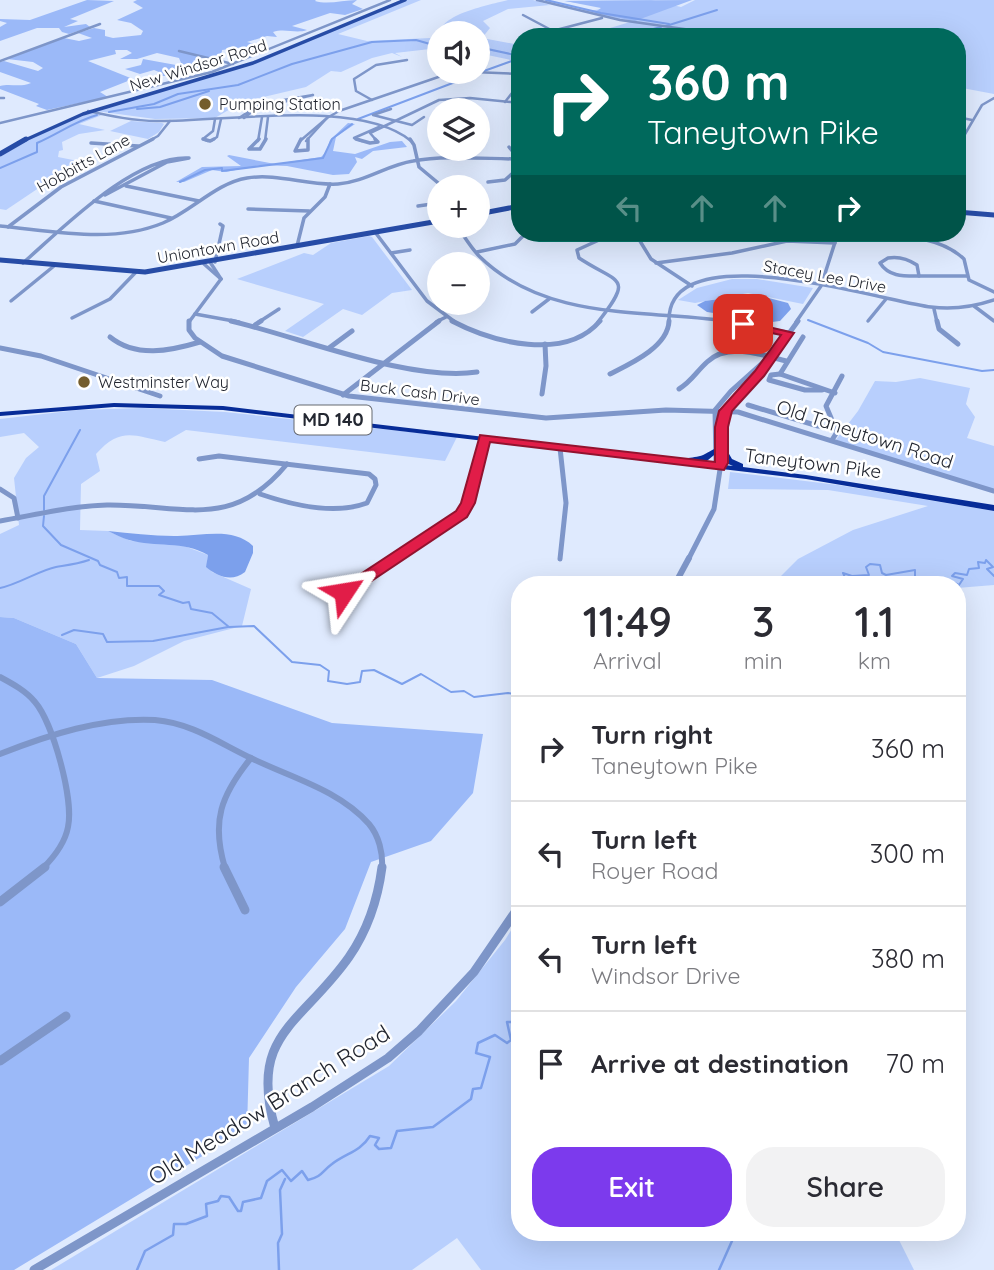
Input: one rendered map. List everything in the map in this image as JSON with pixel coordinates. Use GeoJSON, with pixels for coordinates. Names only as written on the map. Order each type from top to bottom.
{"type":"FeatureCollection","features":[{"type":"Feature","properties":{"kind":"highway","name":"Taneytown Pike"},"geometry":{"type":"LineString","coordinates":[[0,414],[81,406],[181,405],[248,410],[765,472],[892,489],[994,508]]}},
{"type":"Feature","properties":{"kind":"highway"},"geometry":{"type":"LineString","coordinates":[[665,460],[700,459],[719,450],[732,463],[765,472]]}},
{"type":"Feature","properties":{"kind":"main road","name":"New Windsor Road"},"geometry":{"type":"LineString","coordinates":[[0,154],[43,130],[88,111],[250,64],[405,0]]}},
{"type":"Feature","properties":{"kind":"main road"},"geometry":{"type":"LineString","coordinates":[[490,212],[511,208]]}},
{"type":"Feature","properties":{"kind":"main road"},"geometry":{"type":"LineString","coordinates":[[966,213],[994,215]]}},
{"type":"Feature","properties":{"kind":"main road","name":"Uniontown Road"},"geometry":{"type":"LineString","coordinates":[[0,260],[136,272],[210,263],[427,222]]}},
{"type":"Feature","properties":{"kind":"street"},"geometry":{"type":"LineString","coordinates":[[0,123],[175,82],[233,65],[390,0]]}},
{"type":"Feature","properties":{"kind":"street"},"geometry":{"type":"LineString","coordinates":[[537,0],[604,17],[684,28]]}},
{"type":"Feature","properties":{"kind":"street"},"geometry":{"type":"LineString","coordinates":[[523,15],[547,28]]}},
{"type":"Feature","properties":{"kind":"street"},"geometry":{"type":"LineString","coordinates":[[568,28],[604,17]]}},
{"type":"Feature","properties":{"kind":"street"},"geometry":{"type":"LineString","coordinates":[[0,61],[100,24]]}},
{"type":"Feature","properties":{"kind":"street"},"geometry":{"type":"LineString","coordinates":[[178,51],[233,65]]}},
{"type":"Feature","properties":{"kind":"street"},"geometry":{"type":"LineString","coordinates":[[372,100],[356,91],[354,79],[376,65],[407,60]]}},
{"type":"Feature","properties":{"kind":"street"},"geometry":{"type":"LineString","coordinates":[[490,74],[511,74]]}},
{"type":"Feature","properties":{"kind":"street"},"geometry":{"type":"LineString","coordinates":[[327,118],[306,141],[308,150],[295,151],[296,145],[322,120],[343,109],[427,81]]}},
{"type":"Feature","properties":{"kind":"street"},"geometry":{"type":"LineString","coordinates":[[306,94],[313,95],[257,108],[242,118],[243,112],[253,107],[306,94]]}},
{"type":"Feature","properties":{"kind":"street"},"geometry":{"type":"LineString","coordinates":[[505,102],[511,94]]}},
{"type":"Feature","properties":{"kind":"street"},"geometry":{"type":"LineString","coordinates":[[381,126],[369,134],[378,142],[370,143],[354,138],[375,128],[443,99],[470,98],[511,102]]}},
{"type":"Feature","properties":{"kind":"street"},"geometry":{"type":"LineString","coordinates":[[966,131],[984,103],[994,98]]}},
{"type":"Feature","properties":{"kind":"street"},"geometry":{"type":"LineString","coordinates":[[391,109],[373,115],[412,125],[424,117]]}},
{"type":"Feature","properties":{"kind":"street"},"geometry":{"type":"LineString","coordinates":[[88,111],[133,119],[170,121],[262,117],[327,118],[381,126],[410,139],[416,149],[416,160],[428,175]]}},
{"type":"Feature","properties":{"kind":"street"},"geometry":{"type":"LineString","coordinates":[[262,117],[260,140],[250,149],[260,149],[265,144],[268,117]]}},
{"type":"Feature","properties":{"kind":"street"},"geometry":{"type":"LineString","coordinates":[[215,119],[213,131],[203,138],[204,140],[212,140],[218,136],[221,119]]}},
{"type":"Feature","properties":{"kind":"street"},"geometry":{"type":"LineString","coordinates":[[966,119],[972,120]]}},
{"type":"Feature","properties":{"kind":"street","name":"Hobbitts Lane"},"geometry":{"type":"LineString","coordinates":[[8,226],[61,187],[162,133],[170,121]]}},
{"type":"Feature","properties":{"kind":"street"},"geometry":{"type":"LineString","coordinates":[[91,144],[138,146]]}},
{"type":"Feature","properties":{"kind":"street"},"geometry":{"type":"LineString","coordinates":[[23,263],[94,201],[167,162],[189,158],[171,157],[125,184]]}},
{"type":"Feature","properties":{"kind":"street"},"geometry":{"type":"LineString","coordinates":[[0,226],[118,235],[140,231],[171,218],[228,184],[257,177],[284,177],[330,184],[358,181],[391,166],[416,160],[511,159]]}},
{"type":"Feature","properties":{"kind":"street"},"geometry":{"type":"LineString","coordinates":[[490,182],[511,176]]}},
{"type":"Feature","properties":{"kind":"street"},"geometry":{"type":"LineString","coordinates":[[125,184],[201,200]]}},
{"type":"Feature","properties":{"kind":"street"},"geometry":{"type":"LineString","coordinates":[[297,246],[304,218],[325,197],[330,184]]}},
{"type":"Feature","properties":{"kind":"street"},"geometry":{"type":"LineString","coordinates":[[94,201],[171,218]]}},
{"type":"Feature","properties":{"kind":"street"},"geometry":{"type":"LineString","coordinates":[[418,206],[427,205]]}},
{"type":"Feature","properties":{"kind":"street"},"geometry":{"type":"LineString","coordinates":[[248,209],[309,211]]}},
{"type":"Feature","properties":{"kind":"street"},"geometry":{"type":"LineString","coordinates":[[200,342],[188,330],[189,321],[221,279],[210,263],[223,226],[220,224]]}},
{"type":"Feature","properties":{"kind":"street"},"geometry":{"type":"LineString","coordinates":[[375,232],[429,303],[446,317],[496,338],[519,343],[545,344],[570,340],[586,334],[607,311],[619,294],[618,283],[611,275],[581,260],[578,250],[582,245],[592,242]]}},
{"type":"Feature","properties":{"kind":"street"},"geometry":{"type":"LineString","coordinates":[[466,238],[477,252],[517,242]]}},
{"type":"Feature","properties":{"kind":"street"},"geometry":{"type":"LineString","coordinates":[[610,374],[661,339],[669,327],[670,305],[674,298],[692,286],[656,263],[640,242]]}},
{"type":"Feature","properties":{"kind":"street"},"geometry":{"type":"LineString","coordinates":[[656,263],[732,253],[773,242]]}},
{"type":"Feature","properties":{"kind":"street"},"geometry":{"type":"LineString","coordinates":[[679,576],[711,518],[716,502],[721,427],[726,411],[759,374],[821,286],[835,243],[828,242]]}},
{"type":"Feature","properties":{"kind":"street"},"geometry":{"type":"LineString","coordinates":[[928,242],[945,247],[963,258],[967,264],[967,276],[974,284],[994,292]]}},
{"type":"Feature","properties":{"kind":"street"},"geometry":{"type":"LineString","coordinates":[[391,253],[410,250]]}},
{"type":"Feature","properties":{"kind":"street"},"geometry":{"type":"LineString","coordinates":[[919,276],[916,265],[906,258],[887,258],[880,263],[881,268],[889,272],[919,276],[967,276]]}},
{"type":"Feature","properties":{"kind":"street"},"geometry":{"type":"LineString","coordinates":[[490,264],[509,281],[549,299],[607,311],[726,321],[788,333]]}},
{"type":"Feature","properties":{"kind":"street"},"geometry":{"type":"LineString","coordinates":[[11,301],[54,266]]}},
{"type":"Feature","properties":{"kind":"street"},"geometry":{"type":"LineString","coordinates":[[72,318],[110,299],[136,272]]}},
{"type":"Feature","properties":{"kind":"street","name":"Stacey Lee Drive"},"geometry":{"type":"LineString","coordinates":[[692,286],[742,276],[821,286],[934,309],[974,306],[994,300]]}},
{"type":"Feature","properties":{"kind":"street"},"geometry":{"type":"LineString","coordinates":[[532,312],[549,299]]}},
{"type":"Feature","properties":{"kind":"street"},"geometry":{"type":"LineString","coordinates":[[868,321],[886,299]]}},
{"type":"Feature","properties":{"kind":"street"},"geometry":{"type":"LineString","coordinates":[[974,306],[994,321]]}},
{"type":"Feature","properties":{"kind":"street"},"geometry":{"type":"LineString","coordinates":[[255,325],[279,309]]}},
{"type":"Feature","properties":{"kind":"street"},"geometry":{"type":"LineString","coordinates":[[934,309],[939,328],[958,344]]}},
{"type":"Feature","properties":{"kind":"street"},"geometry":{"type":"LineString","coordinates":[[195,314],[255,325],[382,364],[461,373],[477,372]]}},
{"type":"Feature","properties":{"kind":"street"},"geometry":{"type":"LineString","coordinates":[[343,395],[431,325],[446,317]]}},
{"type":"Feature","properties":{"kind":"street"},"geometry":{"type":"LineString","coordinates":[[329,348],[352,331]]}},
{"type":"Feature","properties":{"kind":"street"},"geometry":{"type":"LineString","coordinates":[[110,337],[121,344],[147,350],[172,349],[200,342]]}},
{"type":"Feature","properties":{"kind":"street"},"geometry":{"type":"LineString","coordinates":[[780,374],[803,337]]}},
{"type":"Feature","properties":{"kind":"street","name":"Buck Cash Drive"},"geometry":{"type":"LineString","coordinates":[[200,342],[222,356],[343,395],[535,417],[666,410],[726,411]]}},
{"type":"Feature","properties":{"kind":"street"},"geometry":{"type":"LineString","coordinates":[[542,394],[546,366],[545,344]]}},
{"type":"Feature","properties":{"kind":"street"},"geometry":{"type":"LineString","coordinates":[[0,348],[33,354],[160,396]]}},
{"type":"Feature","properties":{"kind":"street"},"geometry":{"type":"LineString","coordinates":[[679,389],[696,377],[710,359],[721,353],[744,352],[786,361]]}},
{"type":"Feature","properties":{"kind":"street"},"geometry":{"type":"LineString","coordinates":[[719,450],[715,410],[737,384],[770,357]]}},
{"type":"Feature","properties":{"kind":"street"},"geometry":{"type":"LineString","coordinates":[[822,390],[805,390],[769,380],[771,375],[780,374],[835,394]]}},
{"type":"Feature","properties":{"kind":"street"},"geometry":{"type":"LineString","coordinates":[[832,440],[837,435],[826,406],[835,394],[842,376]]}},
{"type":"Feature","properties":{"kind":"street"},"geometry":{"type":"LineString","coordinates":[[747,405],[818,426],[834,428]]}},
{"type":"Feature","properties":{"kind":"street","name":"Old Taneytown Road"},"geometry":{"type":"LineString","coordinates":[[726,411],[752,415],[994,491]]}},
{"type":"Feature","properties":{"kind":"street"},"geometry":{"type":"LineString","coordinates":[[344,592],[462,514],[468,503],[485,438]]}},
{"type":"Feature","properties":{"kind":"street"},"geometry":{"type":"LineString","coordinates":[[560,448],[566,503],[560,559]]}},
{"type":"Feature","properties":{"kind":"street"},"geometry":{"type":"LineString","coordinates":[[199,459],[219,456],[369,474],[375,479],[376,485],[367,503],[348,509],[273,500],[260,494]]}},
{"type":"Feature","properties":{"kind":"street"},"geometry":{"type":"LineString","coordinates":[[0,521],[104,505],[202,512],[237,504],[260,494],[276,481],[287,464]]}},
{"type":"Feature","properties":{"kind":"street"},"geometry":{"type":"LineString","coordinates":[[0,489],[14,498],[18,518]]}},
{"type":"Feature","properties":{"kind":"street"},"geometry":{"type":"LineString","coordinates":[[0,677],[24,691],[40,708],[69,805],[66,834],[55,855],[37,874],[0,902]]}},
{"type":"Feature","properties":{"kind":"street"},"geometry":{"type":"LineString","coordinates":[[0,754],[118,721],[158,720],[191,727],[356,811],[370,825],[377,838],[382,861],[369,917],[357,944],[342,966],[282,1032],[271,1053],[266,1068],[265,1096],[275,1128]]}},
{"type":"Feature","properties":{"kind":"street"},"geometry":{"type":"LineString","coordinates":[[244,910],[219,855],[217,827],[220,809],[230,784],[251,758]]}},
{"type":"Feature","properties":{"kind":"street","name":"Old Meadow Branch Road"},"geometry":{"type":"LineString","coordinates":[[34,1270],[368,1071],[419,1031],[474,972],[511,918]]}},
{"type":"Feature","properties":{"kind":"street"},"geometry":{"type":"LineString","coordinates":[[0,1061],[66,1016]]}},
{"type":"Feature","properties":{"kind":"shaded area"},"geometry":{"type":"Polygon","coordinates":[[[87,0],[114,1],[70,19],[78,21],[64,27],[86,24],[90,27],[69,34],[59,28],[37,28],[0,41],[0,27],[7,23],[0,19],[30,20],[87,0]]]}},
{"type":"Feature","properties":{"kind":"shaded area"},"geometry":{"type":"Polygon","coordinates":[[[316,0],[325,3],[357,0],[352,4],[363,9],[345,15],[330,13],[292,26],[307,30],[273,32],[277,37],[267,36],[247,42],[259,45],[222,50],[221,59],[214,61],[200,57],[193,61],[202,67],[171,72],[171,76],[156,76],[159,72],[154,70],[140,74],[125,69],[141,65],[143,59],[176,65],[181,63],[179,58],[157,53],[137,59],[120,59],[132,53],[115,50],[116,54],[88,61],[133,79],[100,92],[108,97],[47,110],[36,106],[39,104],[0,89],[0,86],[4,85],[31,83],[0,72],[0,62],[38,71],[43,68],[33,62],[7,59],[64,38],[79,41],[92,38],[78,33],[94,28],[105,30],[105,36],[113,38],[141,35],[143,31],[131,23],[117,20],[143,8],[133,2],[316,0]]]}},
{"type":"Feature","properties":{"kind":"shaded area"},"geometry":{"type":"Polygon","coordinates":[[[407,0],[421,0],[338,34],[367,41],[427,38],[427,49],[395,53],[402,57],[392,53],[372,58],[341,72],[331,71],[306,87],[242,102],[215,118],[155,119],[96,111],[253,64],[407,0]]]}},
{"type":"Feature","properties":{"kind":"shaded area"},"geometry":{"type":"Polygon","coordinates":[[[508,0],[533,0],[550,5],[508,9],[483,21],[448,21],[466,12],[508,0]]]}},
{"type":"Feature","properties":{"kind":"shaded area"},"geometry":{"type":"Polygon","coordinates":[[[542,0],[598,10],[606,7],[564,1],[651,0],[681,7],[695,0],[994,0],[994,94],[966,89],[966,28],[610,28],[630,22],[542,0]]]}},
{"type":"Feature","properties":{"kind":"shaded area"},"geometry":{"type":"Polygon","coordinates":[[[692,0],[635,21],[594,13],[601,8],[565,1],[692,0]]]}},
{"type":"Feature","properties":{"kind":"shaded area"},"geometry":{"type":"Polygon","coordinates":[[[490,39],[511,43],[511,60],[490,56],[490,39]]]}},
{"type":"Feature","properties":{"kind":"shaded area"},"geometry":{"type":"Polygon","coordinates":[[[91,113],[102,115],[79,124],[105,130],[79,134],[62,142],[63,150],[59,151],[58,157],[83,162],[61,173],[6,210],[0,209],[0,157],[43,131],[91,113]]]}},
{"type":"Feature","properties":{"kind":"shaded area"},"geometry":{"type":"Polygon","coordinates":[[[131,121],[164,124],[159,132],[148,139],[110,131],[131,121]]]}},
{"type":"Feature","properties":{"kind":"shaded area"},"geometry":{"type":"Polygon","coordinates":[[[348,123],[355,124],[336,137],[333,151],[355,154],[390,142],[402,141],[407,147],[373,151],[362,159],[355,157],[357,162],[349,174],[333,175],[287,166],[260,165],[226,172],[212,170],[184,182],[176,182],[202,167],[241,166],[227,156],[229,155],[275,164],[321,157],[330,140],[348,123]]]}},
{"type":"Feature","properties":{"kind":"shaded area"},"geometry":{"type":"Polygon","coordinates":[[[369,236],[412,290],[392,293],[362,315],[343,309],[303,337],[285,331],[324,304],[237,279],[304,253],[313,255],[331,243],[369,236]]]}},
{"type":"Feature","properties":{"kind":"shaded area"},"geometry":{"type":"Polygon","coordinates":[[[732,279],[757,279],[813,288],[803,304],[748,293],[695,303],[678,300],[697,288],[732,279]]]}},
{"type":"Feature","properties":{"kind":"shaded area"},"geometry":{"type":"Polygon","coordinates":[[[753,294],[788,303],[791,309],[780,321],[772,322],[707,312],[697,305],[705,301],[753,294]]]}},
{"type":"Feature","properties":{"kind":"shaded area"},"geometry":{"type":"Polygon","coordinates":[[[920,378],[970,388],[966,404],[975,417],[967,438],[994,446],[994,491],[835,441],[858,411],[875,381],[896,382],[920,378]]]}},
{"type":"Feature","properties":{"kind":"shaded area"},"geometry":{"type":"Polygon","coordinates":[[[142,408],[225,412],[457,437],[445,461],[186,430],[165,442],[128,435],[112,440],[96,454],[100,471],[81,484],[80,530],[108,531],[131,541],[179,544],[208,555],[207,563],[212,572],[251,589],[242,626],[184,641],[134,666],[97,678],[76,644],[14,618],[0,617],[0,534],[19,525],[14,478],[26,458],[39,447],[24,433],[0,437],[0,419],[78,410],[142,408]]]}},
{"type":"Feature","properties":{"kind":"shaded area"},"geometry":{"type":"Polygon","coordinates":[[[730,472],[838,485],[994,511],[994,585],[966,587],[966,576],[781,576],[798,559],[853,530],[928,506],[828,490],[728,489],[730,472]]]}},
{"type":"Feature","properties":{"kind":"shaded area"},"geometry":{"type":"Polygon","coordinates":[[[108,531],[166,536],[226,534],[245,540],[253,546],[253,553],[245,572],[235,577],[225,577],[206,567],[208,555],[199,550],[139,542],[108,531]]]}},
{"type":"Feature","properties":{"kind":"shaded area"},"geometry":{"type":"Polygon","coordinates":[[[0,617],[14,618],[76,644],[97,678],[212,680],[332,723],[483,734],[473,793],[431,841],[371,862],[345,929],[296,987],[249,1058],[247,1129],[14,1270],[0,1270],[0,617]]]}},
{"type":"Feature","properties":{"kind":"shaded area"},"geometry":{"type":"Polygon","coordinates":[[[511,930],[511,1241],[900,1241],[914,1270],[481,1270],[457,1238],[412,1270],[51,1270],[389,1066],[456,1001],[511,930]]]}},
{"type":"Feature","properties":{"kind":"waterway"},"geometry":{"type":"LineString","coordinates":[[546,0],[601,13],[669,24]]}},
{"type":"Feature","properties":{"kind":"waterway"},"geometry":{"type":"LineString","coordinates":[[666,26],[717,10]]}},
{"type":"Feature","properties":{"kind":"waterway"},"geometry":{"type":"LineString","coordinates":[[657,28],[661,27]]}},
{"type":"Feature","properties":{"kind":"waterway"},"geometry":{"type":"LineString","coordinates":[[109,112],[154,104],[178,94],[238,85],[292,64],[372,42],[416,40],[427,43]]}},
{"type":"Feature","properties":{"kind":"waterway"},"geometry":{"type":"LineString","coordinates":[[490,50],[511,54]]}},
{"type":"Feature","properties":{"kind":"waterway"},"geometry":{"type":"LineString","coordinates":[[490,69],[511,61]]}},
{"type":"Feature","properties":{"kind":"waterway"},"geometry":{"type":"LineString","coordinates":[[358,119],[450,84]]}},
{"type":"Feature","properties":{"kind":"waterway"},"geometry":{"type":"LineString","coordinates":[[137,109],[160,107],[209,91]]}},
{"type":"Feature","properties":{"kind":"waterway"},"geometry":{"type":"LineString","coordinates":[[0,168],[37,152],[37,143],[97,115]]}},
{"type":"Feature","properties":{"kind":"waterway"},"geometry":{"type":"LineString","coordinates":[[180,182],[205,170],[222,168],[222,171],[323,158],[332,139],[352,124]]}},
{"type":"Feature","properties":{"kind":"waterway"},"geometry":{"type":"LineString","coordinates":[[808,320],[868,343],[883,352],[982,371],[994,370]]}},
{"type":"Feature","properties":{"kind":"waterway"},"geometry":{"type":"LineString","coordinates":[[44,510],[44,496],[80,430]]}},
{"type":"Feature","properties":{"kind":"waterway"},"geometry":{"type":"LineString","coordinates":[[44,516],[43,526],[61,545],[98,561],[100,565],[117,572],[119,578],[127,577],[127,586],[159,586],[164,591],[159,595],[183,603],[189,602],[191,609],[212,613],[229,627],[254,626],[292,662],[320,665],[329,671],[328,681],[347,684],[360,682],[362,671],[374,670],[402,684],[421,674],[451,692],[464,691],[474,697],[511,694]]}},
{"type":"Feature","properties":{"kind":"waterway"},"geometry":{"type":"LineString","coordinates":[[0,588],[50,569],[89,560]]}},
{"type":"Feature","properties":{"kind":"waterway"},"geometry":{"type":"LineString","coordinates":[[952,576],[955,573],[967,575],[969,569],[979,568],[978,562],[985,563],[986,560],[993,567],[987,569],[994,576]]}},
{"type":"Feature","properties":{"kind":"waterway"},"geometry":{"type":"LineString","coordinates":[[852,576],[869,575],[866,567],[870,564],[880,565],[882,573],[886,575],[915,570],[915,576]]}},
{"type":"Feature","properties":{"kind":"waterway"},"geometry":{"type":"LineString","coordinates":[[844,576],[843,573],[852,576]]}},
{"type":"Feature","properties":{"kind":"waterway"},"geometry":{"type":"LineString","coordinates":[[62,635],[74,630],[103,634],[107,642],[153,641],[228,627]]}},
{"type":"Feature","properties":{"kind":"waterway"},"geometry":{"type":"LineString","coordinates":[[511,1022],[507,1022],[511,1040]]}},
{"type":"Feature","properties":{"kind":"waterway"},"geometry":{"type":"LineString","coordinates":[[137,1270],[145,1251],[173,1235],[174,1224],[186,1224],[207,1216],[206,1204],[218,1201],[221,1196],[229,1197],[238,1211],[241,1211],[243,1202],[261,1198],[267,1181],[282,1170],[291,1181],[302,1171],[308,1180],[357,1149],[370,1136],[379,1138],[375,1145],[379,1149],[391,1148],[397,1131],[433,1127],[471,1099],[473,1089],[481,1088],[490,1057],[476,1053],[478,1043],[495,1035],[507,1043],[511,1040]]}},
{"type":"Feature","properties":{"kind":"waterway"},"geometry":{"type":"LineString","coordinates":[[279,1270],[278,1243],[282,1234],[280,1190],[285,1179]]}},
{"type":"Feature","properties":{"kind":"waterway"},"geometry":{"type":"LineString","coordinates":[[719,1270],[732,1241]]}},
{"type":"Feature","properties":{"kind":"place","name":"Pumping Station"},"geometry":{"type":"Point","coordinates":[205,104]}},
{"type":"Feature","properties":{"kind":"place","name":"Westminster Way"},"geometry":{"type":"Point","coordinates":[84,382]}},
{"type":"Feature","properties":{"kind":"route"},"geometry":{"type":"LineString","coordinates":[[344,592],[462,514],[468,503],[485,438],[719,467],[722,463],[721,427],[728,406],[759,374],[788,333],[743,324]]}}]}
